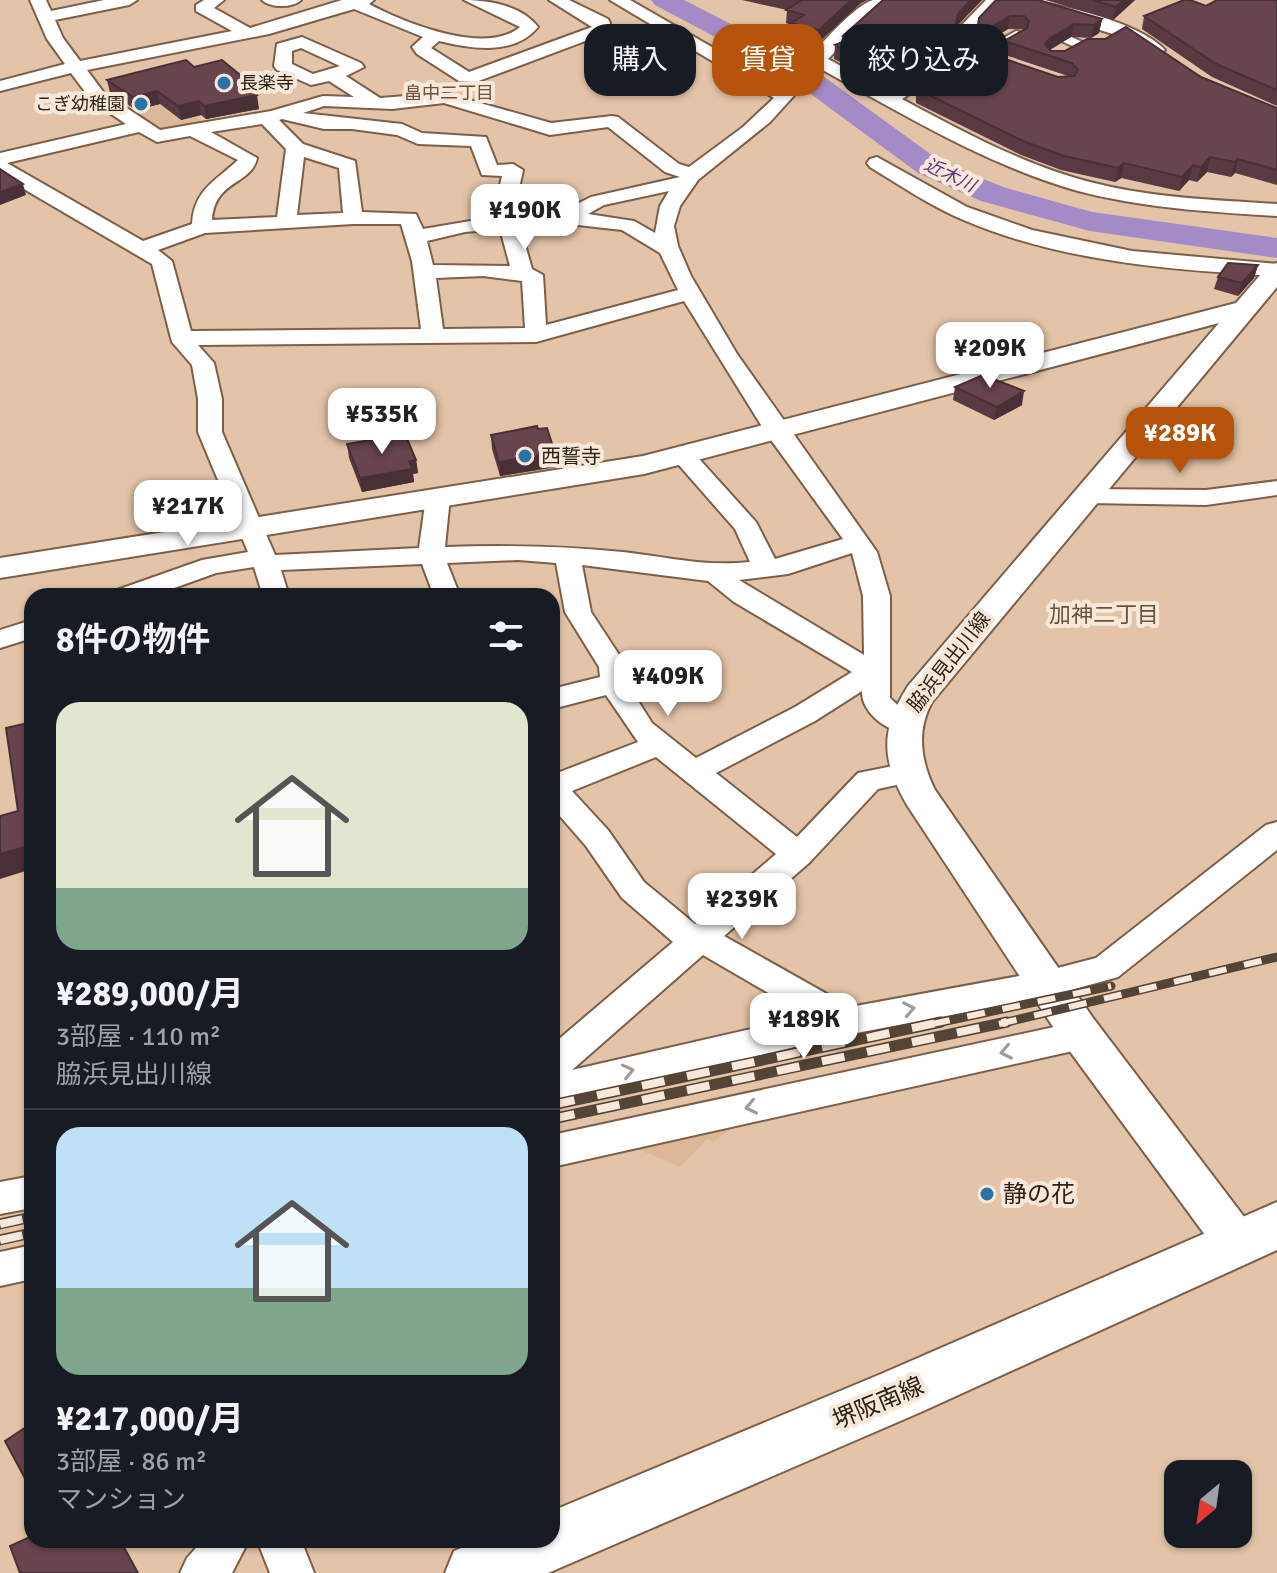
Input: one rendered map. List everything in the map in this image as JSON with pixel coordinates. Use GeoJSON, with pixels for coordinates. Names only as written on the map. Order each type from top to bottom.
{"type":"FeatureCollection","features":[{"type":"Feature","properties":{"kind":"main road","name":"堺阪南線"},"geometry":{"type":"LineString","coordinates":[[560,1537],[1263,1237]]}},
{"type":"Feature","properties":{"kind":"main road","name":"堺阪南線"},"geometry":{"type":"LineString","coordinates":[[476,1573],[535,1548]]}},
{"type":"Feature","properties":{"kind":"street"},"geometry":{"type":"LineString","coordinates":[[129,0],[40,8],[74,67],[98,97],[157,136],[273,116],[323,101],[377,104],[445,98],[550,129],[612,121],[686,178]]}},
{"type":"Feature","properties":{"kind":"street"},"geometry":{"type":"LineString","coordinates":[[216,0],[202,8],[247,33]]}},
{"type":"Feature","properties":{"kind":"street"},"geometry":{"type":"LineString","coordinates":[[270,0],[293,0]]}},
{"type":"Feature","properties":{"kind":"street"},"geometry":{"type":"LineString","coordinates":[[0,86],[74,67],[247,33],[357,1],[391,22],[436,35],[486,43],[507,42],[524,35],[530,27],[528,22],[472,0]]}},
{"type":"Feature","properties":{"kind":"street"},"geometry":{"type":"LineString","coordinates":[[436,35],[421,47],[423,50],[465,77],[476,77],[598,30],[602,23],[557,0]]}},
{"type":"Feature","properties":{"kind":"street"},"geometry":{"type":"LineString","coordinates":[[618,0],[712,53]]}},
{"type":"Feature","properties":{"kind":"street"},"geometry":{"type":"LineString","coordinates":[[971,24],[995,0]]}},
{"type":"Feature","properties":{"kind":"street"},"geometry":{"type":"LineString","coordinates":[[1019,0],[1122,31],[1172,61]]}},
{"type":"Feature","properties":{"kind":"street"},"geometry":{"type":"LineString","coordinates":[[824,53],[873,2]]}},
{"type":"Feature","properties":{"kind":"street"},"geometry":{"type":"LineString","coordinates":[[361,32],[391,22]]}},
{"type":"Feature","properties":{"kind":"street"},"geometry":{"type":"LineString","coordinates":[[1055,58],[1073,42],[1095,46],[1122,31]]}},
{"type":"Feature","properties":{"kind":"street"},"geometry":{"type":"LineString","coordinates":[[524,35],[560,46]]}},
{"type":"Feature","properties":{"kind":"street"},"geometry":{"type":"LineString","coordinates":[[1008,41],[1016,36]]}},
{"type":"Feature","properties":{"kind":"street"},"geometry":{"type":"LineString","coordinates":[[486,43],[490,53],[513,63]]}},
{"type":"Feature","properties":{"kind":"street"},"geometry":{"type":"LineString","coordinates":[[824,65],[972,145],[1084,186],[1180,203],[1277,210]]}},
{"type":"Feature","properties":{"kind":"street"},"geometry":{"type":"LineString","coordinates":[[332,75],[377,104]]}},
{"type":"Feature","properties":{"kind":"street"},"geometry":{"type":"LineString","coordinates":[[566,218],[598,201],[686,178],[761,122],[786,96]]}},
{"type":"Feature","properties":{"kind":"street"},"geometry":{"type":"LineString","coordinates":[[890,99],[894,96]]}},
{"type":"Feature","properties":{"kind":"street"},"geometry":{"type":"LineString","coordinates":[[273,116],[296,148],[348,165],[353,218]]}},
{"type":"Feature","properties":{"kind":"street"},"geometry":{"type":"LineString","coordinates":[[273,116],[402,130],[418,138],[479,141],[489,171],[513,170],[508,193],[523,275]]}},
{"type":"Feature","properties":{"kind":"street"},"geometry":{"type":"LineString","coordinates":[[0,159],[141,126]]}},
{"type":"Feature","properties":{"kind":"street"},"geometry":{"type":"LineString","coordinates":[[192,130],[248,158],[247,164],[224,178],[210,192],[201,206],[202,227]]}},
{"type":"Feature","properties":{"kind":"street"},"geometry":{"type":"LineString","coordinates":[[286,222],[296,148]]}},
{"type":"Feature","properties":{"kind":"street"},"geometry":{"type":"LineString","coordinates":[[877,163],[947,205],[989,223],[1045,240],[1122,256],[1277,270]]}},
{"type":"Feature","properties":{"kind":"street"},"geometry":{"type":"LineString","coordinates":[[0,167],[162,261],[182,338],[203,363],[210,399],[210,432],[265,560],[274,588]]}},
{"type":"Feature","properties":{"kind":"street"},"geometry":{"type":"LineString","coordinates":[[686,178],[663,227],[666,248],[689,294],[779,432],[859,542],[868,562],[876,599],[876,702],[904,724]]}},
{"type":"Feature","properties":{"kind":"street"},"geometry":{"type":"LineString","coordinates":[[141,249],[202,227],[353,218],[409,218],[425,272],[433,336]]}},
{"type":"Feature","properties":{"kind":"street"},"geometry":{"type":"LineString","coordinates":[[417,237],[512,220],[566,218],[627,225],[666,248]]}},
{"type":"Feature","properties":{"kind":"street"},"geometry":{"type":"LineString","coordinates":[[425,272],[483,270],[532,275],[536,335]]}},
{"type":"Feature","properties":{"kind":"street","name":"脇浜見出川線"},"geometry":{"type":"LineString","coordinates":[[1263,1237],[1082,1035],[1046,984],[908,773],[904,724],[908,710],[920,694],[1277,270]]}},
{"type":"Feature","properties":{"kind":"street"},"geometry":{"type":"LineString","coordinates":[[182,338],[536,335],[641,304],[689,294]]}},
{"type":"Feature","properties":{"kind":"street"},"geometry":{"type":"LineString","coordinates":[[0,568],[644,465],[1247,308]]}},
{"type":"Feature","properties":{"kind":"street"},"geometry":{"type":"LineString","coordinates":[[683,456],[747,527],[766,568]]}},
{"type":"Feature","properties":{"kind":"street"},"geometry":{"type":"LineString","coordinates":[[1086,496],[1196,500],[1277,488]]}},
{"type":"Feature","properties":{"kind":"street"},"geometry":{"type":"LineString","coordinates":[[438,497],[431,555],[444,588]]}},
{"type":"Feature","properties":{"kind":"street"},"geometry":{"type":"LineString","coordinates":[[149,588],[211,566],[265,560],[518,552],[624,560],[716,574],[788,566],[859,542]]}},
{"type":"Feature","properties":{"kind":"street"},"geometry":{"type":"LineString","coordinates":[[568,557],[578,612],[613,667],[616,683],[642,730],[798,855]]}},
{"type":"Feature","properties":{"kind":"street"},"geometry":{"type":"LineString","coordinates":[[716,574],[743,596],[874,673]]}},
{"type":"Feature","properties":{"kind":"street"},"geometry":{"type":"LineString","coordinates":[[0,639],[24,632]]}},
{"type":"Feature","properties":{"kind":"street"},"geometry":{"type":"LineString","coordinates":[[692,773],[805,714],[874,673]]}},
{"type":"Feature","properties":{"kind":"street"},"geometry":{"type":"LineString","coordinates":[[560,697],[616,683]]}},
{"type":"Feature","properties":{"kind":"street"},"geometry":{"type":"LineString","coordinates":[[560,785],[658,745]]}},
{"type":"Feature","properties":{"kind":"street"},"geometry":{"type":"LineString","coordinates":[[560,1059],[798,855],[869,780],[908,773]]}},
{"type":"Feature","properties":{"kind":"street"},"geometry":{"type":"LineString","coordinates":[[560,797],[597,838],[633,890],[699,941],[846,1021]]}},
{"type":"Feature","properties":{"kind":"street"},"geometry":{"type":"LineString","coordinates":[[560,1087],[846,1021],[1046,984],[1106,968],[1277,833]]}},
{"type":"Feature","properties":{"kind":"street"},"geometry":{"type":"LineString","coordinates":[[560,1149],[1082,1035]]}},
{"type":"Feature","properties":{"kind":"street"},"geometry":{"type":"LineString","coordinates":[[0,1198],[24,1194]]}},
{"type":"Feature","properties":{"kind":"street"},"geometry":{"type":"LineString","coordinates":[[0,1269],[24,1264]]}},
{"type":"Feature","properties":{"kind":"street"},"geometry":{"type":"LineString","coordinates":[[202,1573],[223,1548]]}},
{"type":"Feature","properties":{"kind":"street"},"geometry":{"type":"LineString","coordinates":[[282,1548],[292,1573]]}},
{"type":"Feature","properties":{"kind":"shaded area"},"geometry":{"type":"Polygon","coordinates":[[[159,105],[180,120],[196,117],[208,124],[160,133],[129,113],[159,105]]]}},
{"type":"Feature","properties":{"kind":"shaded area"},"geometry":{"type":"Polygon","coordinates":[[[750,1114],[713,1142],[707,1139],[680,1167],[633,1147],[750,1114]]]}},
{"type":"Feature","properties":{"kind":"building"},"geometry":{"type":"Polygon","coordinates":[[[802,0],[851,0],[824,25],[791,23],[804,15],[786,10],[802,0]]]}},
{"type":"Feature","properties":{"kind":"building"},"geometry":{"type":"Polygon","coordinates":[[[883,0],[971,0],[958,14],[956,24],[856,24],[883,0]]]}},
{"type":"Feature","properties":{"kind":"building"},"geometry":{"type":"Polygon","coordinates":[[[996,0],[1038,0],[1102,19],[1094,25],[1074,24],[1050,38],[1045,44],[1051,51],[1065,51],[1087,39],[1105,39],[1126,27],[1201,77],[1277,108],[1277,170],[1238,159],[1235,162],[1210,157],[1201,167],[1193,165],[1182,177],[1124,163],[1118,168],[1064,156],[1023,141],[931,96],[1008,96],[1008,60],[1058,77],[1074,76],[1078,70],[1072,63],[1008,42],[1008,39],[1027,28],[1029,21],[1024,16],[1010,16],[996,24],[978,24],[979,18],[996,0]]]}},
{"type":"Feature","properties":{"kind":"building"},"geometry":{"type":"Polygon","coordinates":[[[1093,0],[1123,0],[1116,7],[1093,0]]]}},
{"type":"Feature","properties":{"kind":"building"},"geometry":{"type":"Polygon","coordinates":[[[1184,0],[1206,6],[1217,0],[1277,0],[1277,90],[1216,64],[1144,16],[1184,0]]]}},
{"type":"Feature","properties":{"kind":"building"},"geometry":{"type":"Polygon","coordinates":[[[186,60],[194,67],[222,60],[245,79],[257,95],[204,106],[199,101],[178,106],[157,91],[133,97],[107,80],[186,60]]]}},
{"type":"Feature","properties":{"kind":"building"},"geometry":{"type":"Polygon","coordinates":[[[0,169],[23,184],[0,192],[0,169]]]}},
{"type":"Feature","properties":{"kind":"building"},"geometry":{"type":"Polygon","coordinates":[[[1228,263],[1258,265],[1242,283],[1218,277],[1228,263]]]}},
{"type":"Feature","properties":{"kind":"building"},"geometry":{"type":"Polygon","coordinates":[[[983,375],[1024,391],[997,407],[955,387],[983,375]]]}},
{"type":"Feature","properties":{"kind":"building"},"geometry":{"type":"Polygon","coordinates":[[[537,426],[538,429],[547,428],[555,453],[499,462],[491,435],[537,426]]]}},
{"type":"Feature","properties":{"kind":"building"},"geometry":{"type":"Polygon","coordinates":[[[405,434],[416,460],[409,461],[412,469],[360,478],[347,444],[405,434]]]}},
{"type":"Feature","properties":{"kind":"building"},"geometry":{"type":"Polygon","coordinates":[[[24,724],[24,847],[0,854],[0,816],[18,811],[6,728],[24,724]]]}},
{"type":"Feature","properties":{"kind":"building"},"geometry":{"type":"Polygon","coordinates":[[[24,1428],[24,1476],[5,1441],[24,1428]]]}},
{"type":"Feature","properties":{"kind":"building"},"geometry":{"type":"Polygon","coordinates":[[[24,1540],[24,1548],[124,1548],[138,1573],[20,1573],[10,1546],[24,1540]]]}},
{"type":"Feature","properties":{"kind":"waterway","name":"近木川"},"geometry":{"type":"LineString","coordinates":[[664,0],[791,66],[929,167],[992,194],[1090,221],[1277,248]]}},
{"type":"Feature","properties":{"kind":"railway"},"geometry":{"type":"LineString","coordinates":[[999,1024],[1277,957]]}},
{"type":"Feature","properties":{"kind":"railway"},"geometry":{"type":"LineString","coordinates":[[932,1024],[1111,986]]}},
{"type":"Feature","properties":{"kind":"railway"},"geometry":{"type":"LineString","coordinates":[[560,1103],[941,1022]]}},
{"type":"Feature","properties":{"kind":"railway"},"geometry":{"type":"LineString","coordinates":[[560,1117],[1007,1022]]}},
{"type":"Feature","properties":{"kind":"railway"},"geometry":{"type":"LineString","coordinates":[[0,1224],[24,1219]]}},
{"type":"Feature","properties":{"kind":"railway"},"geometry":{"type":"LineString","coordinates":[[0,1240],[24,1235]]}},
{"type":"Feature","properties":{"kind":"place","name":"長楽寺"},"geometry":{"type":"Point","coordinates":[224,83]}},
{"type":"Feature","properties":{"kind":"place","name":"こぎ幼稚園"},"geometry":{"type":"Point","coordinates":[141,104]}},
{"type":"Feature","properties":{"kind":"place","name":"西誓寺"},"geometry":{"type":"Point","coordinates":[525,456]}},
{"type":"Feature","properties":{"kind":"place","name":"静の花"},"geometry":{"type":"Point","coordinates":[987,1194]}},
{"type":"Feature","properties":{"kind":"district","name":"畠中二丁目"},"geometry":{"type":"Point","coordinates":[449,93]}},
{"type":"Feature","properties":{"kind":"district","name":"加神二丁目"},"geometry":{"type":"Point","coordinates":[1104,614]}}]}
